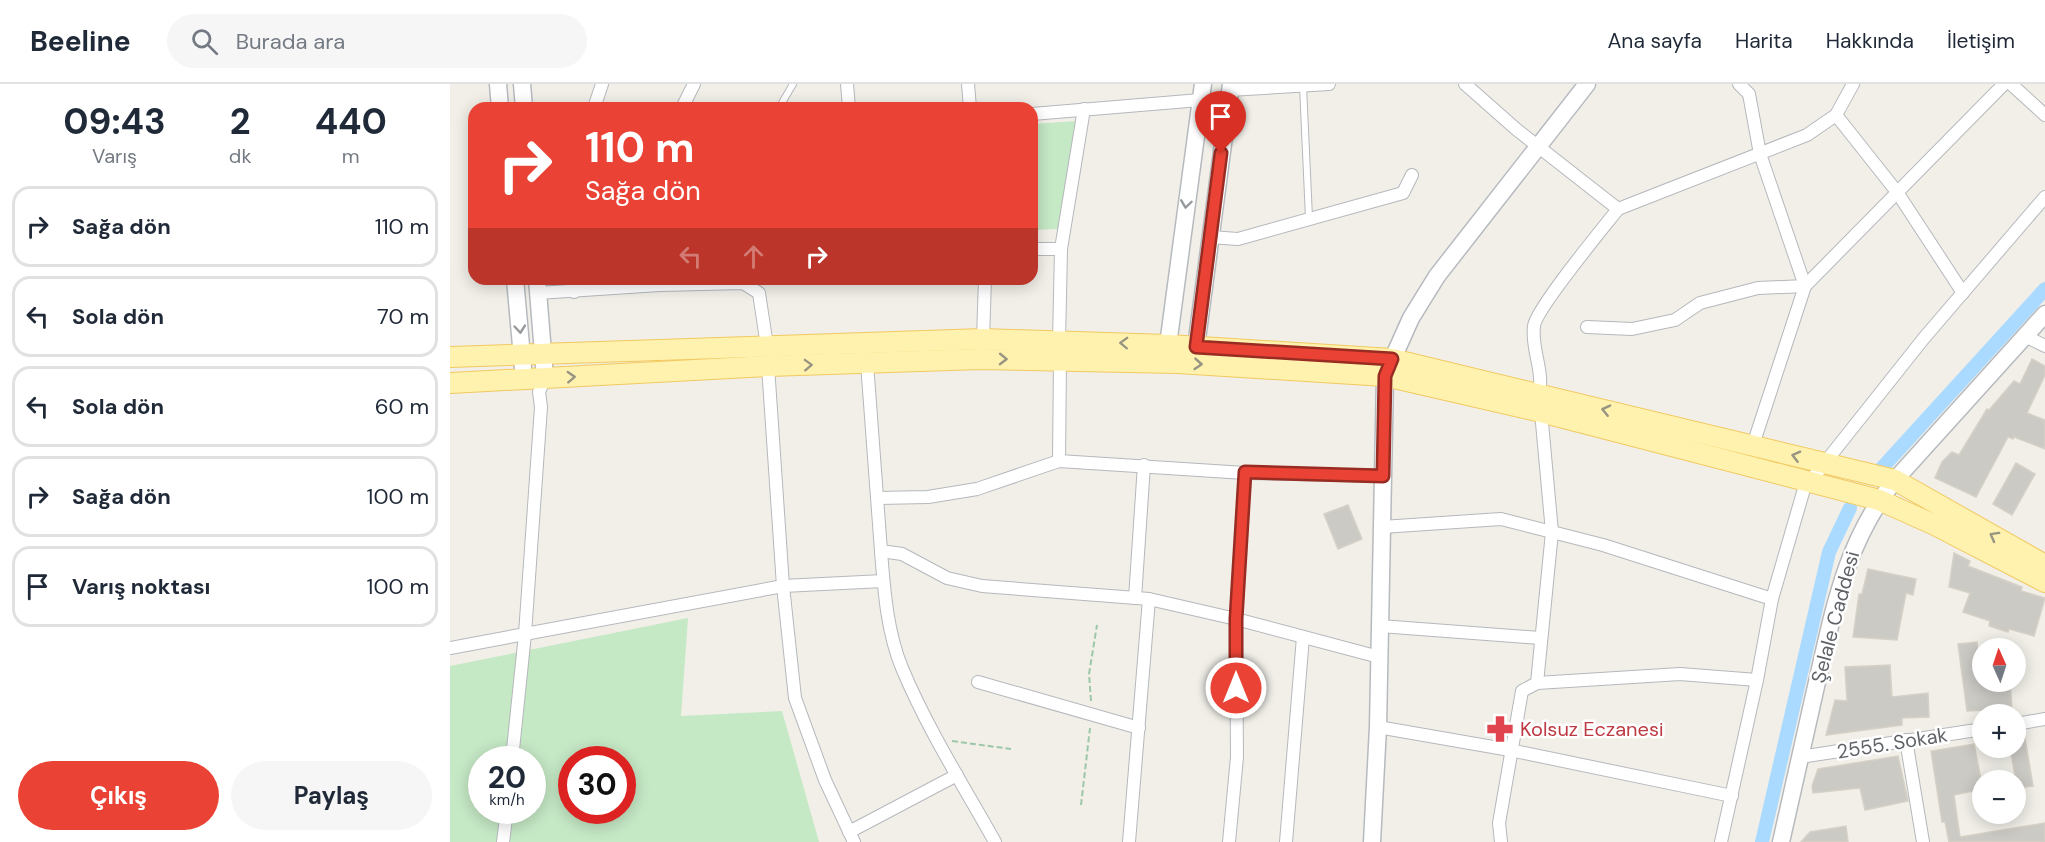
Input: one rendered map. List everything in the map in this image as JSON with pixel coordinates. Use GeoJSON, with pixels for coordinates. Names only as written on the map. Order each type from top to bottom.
{"type":"FeatureCollection","features":[{"type":"Feature","properties":{"kind":"main road"},"geometry":{"type":"LineString","coordinates":[[450,357],[983,339],[1178,363],[1389,368]]}},
{"type":"Feature","properties":{"kind":"main road"},"geometry":{"type":"LineString","coordinates":[[450,383],[524,379],[542,385],[768,366],[981,358],[1060,350],[1168,345],[1389,368],[1540,403],[1753,445],[1895,480],[2045,565]]}},
{"type":"Feature","properties":{"kind":"main road"},"geometry":{"type":"LineString","coordinates":[[1540,403],[1879,500],[1935,525],[2045,582]]}},
{"type":"Feature","properties":{"kind":"street"},"geometry":{"type":"LineString","coordinates":[[498,84],[500,102]]}},
{"type":"Feature","properties":{"kind":"street"},"geometry":{"type":"LineString","coordinates":[[522,84],[524,102]]}},
{"type":"Feature","properties":{"kind":"street"},"geometry":{"type":"LineString","coordinates":[[596,102],[602,84]]}},
{"type":"Feature","properties":{"kind":"street"},"geometry":{"type":"LineString","coordinates":[[685,102],[694,84]]}},
{"type":"Feature","properties":{"kind":"street"},"geometry":{"type":"LineString","coordinates":[[847,84],[848,102]]}},
{"type":"Feature","properties":{"kind":"street"},"geometry":{"type":"LineString","coordinates":[[968,84],[970,102]]}},
{"type":"Feature","properties":{"kind":"street"},"geometry":{"type":"LineString","coordinates":[[1196,347],[1231,87],[1329,84]]}},
{"type":"Feature","properties":{"kind":"street"},"geometry":{"type":"LineString","coordinates":[[1464,84],[1538,147],[1618,209]]}},
{"type":"Feature","properties":{"kind":"street"},"geometry":{"type":"LineString","coordinates":[[1372,842],[1378,727],[1383,476],[1389,368],[1411,318],[1437,276],[1587,84]]}},
{"type":"Feature","properties":{"kind":"street"},"geometry":{"type":"LineString","coordinates":[[1739,84],[1749,94],[1760,154],[1805,286]]}},
{"type":"Feature","properties":{"kind":"street"},"geometry":{"type":"LineString","coordinates":[[1537,683],[1552,532],[1540,403],[1542,378],[1534,324],[1544,306],[1618,209],[1807,135],[1836,115],[1853,84]]}},
{"type":"Feature","properties":{"kind":"street"},"geometry":{"type":"LineString","coordinates":[[1753,445],[1805,286],[2004,84]]}},
{"type":"Feature","properties":{"kind":"street"},"geometry":{"type":"LineString","coordinates":[[2011,84],[2045,115]]}},
{"type":"Feature","properties":{"kind":"street"},"geometry":{"type":"LineString","coordinates":[[1038,114],[1084,110],[1202,92],[1168,345]]}},
{"type":"Feature","properties":{"kind":"street"},"geometry":{"type":"LineString","coordinates":[[1059,461],[1061,249],[1084,110]]}},
{"type":"Feature","properties":{"kind":"street"},"geometry":{"type":"LineString","coordinates":[[1836,115],[1897,192],[1963,292]]}},
{"type":"Feature","properties":{"kind":"street"},"geometry":{"type":"LineString","coordinates":[[1210,237],[1238,239],[1404,193],[1412,175]]}},
{"type":"Feature","properties":{"kind":"street"},"geometry":{"type":"LineString","coordinates":[[1721,842],[1757,680],[1772,599],[1804,489],[1963,292],[2045,197]]}},
{"type":"Feature","properties":{"kind":"street"},"geometry":{"type":"LineString","coordinates":[[1038,249],[1061,249]]}},
{"type":"Feature","properties":{"kind":"street"},"geometry":{"type":"LineString","coordinates":[[516,285],[524,379]]}},
{"type":"Feature","properties":{"kind":"street"},"geometry":{"type":"LineString","coordinates":[[574,285],[574,292]]}},
{"type":"Feature","properties":{"kind":"street"},"geometry":{"type":"LineString","coordinates":[[513,746],[525,634],[541,407],[543,353],[538,286],[574,292],[634,285]]}},
{"type":"Feature","properties":{"kind":"street"},"geometry":{"type":"LineString","coordinates":[[745,285],[759,293],[767,346]]}},
{"type":"Feature","properties":{"kind":"street"},"geometry":{"type":"LineString","coordinates":[[983,339],[985,285]]}},
{"type":"Feature","properties":{"kind":"street"},"geometry":{"type":"LineString","coordinates":[[1587,327],[1632,329],[1674,320],[1700,303],[1758,288],[1805,286]]}},
{"type":"Feature","properties":{"kind":"street","name":"Şelale Caddesi"},"geometry":{"type":"LineString","coordinates":[[1781,842],[1835,605],[1851,550],[1879,500],[1895,480],[2045,314]]}},
{"type":"Feature","properties":{"kind":"street"},"geometry":{"type":"LineString","coordinates":[[2025,336],[2045,346]]}},
{"type":"Feature","properties":{"kind":"street"},"geometry":{"type":"LineString","coordinates":[[867,363],[883,581],[890,624],[901,667],[937,739],[995,842]]}},
{"type":"Feature","properties":{"kind":"street"},"geometry":{"type":"LineString","coordinates":[[768,366],[783,586],[795,698],[825,780],[852,837],[957,775]]}},
{"type":"Feature","properties":{"kind":"street"},"geometry":{"type":"LineString","coordinates":[[878,498],[928,496],[977,489],[1059,461],[1245,472],[1383,476]]}},
{"type":"Feature","properties":{"kind":"street"},"geometry":{"type":"LineString","coordinates":[[1135,597],[1144,465]]}},
{"type":"Feature","properties":{"kind":"street"},"geometry":{"type":"LineString","coordinates":[[1229,842],[1237,757],[1236,619],[1245,472]]}},
{"type":"Feature","properties":{"kind":"street"},"geometry":{"type":"LineString","coordinates":[[1382,527],[1500,519],[1603,545],[1772,599]]}},
{"type":"Feature","properties":{"kind":"street"},"geometry":{"type":"LineString","coordinates":[[881,550],[902,554],[947,578],[982,586],[1149,599],[1236,619],[1379,657]]}},
{"type":"Feature","properties":{"kind":"street"},"geometry":{"type":"LineString","coordinates":[[450,648],[783,586],[883,581]]}},
{"type":"Feature","properties":{"kind":"street"},"geometry":{"type":"LineString","coordinates":[[1130,842],[1149,599]]}},
{"type":"Feature","properties":{"kind":"street"},"geometry":{"type":"LineString","coordinates":[[1380,626],[1540,638]]}},
{"type":"Feature","properties":{"kind":"street"},"geometry":{"type":"LineString","coordinates":[[1286,842],[1303,637]]}},
{"type":"Feature","properties":{"kind":"street"},"geometry":{"type":"LineString","coordinates":[[1501,842],[1499,823],[1522,691],[1537,683],[1680,674],[1757,680]]}},
{"type":"Feature","properties":{"kind":"street"},"geometry":{"type":"LineString","coordinates":[[978,682],[1138,728]]}},
{"type":"Feature","properties":{"kind":"street"},"geometry":{"type":"LineString","coordinates":[[2026,722],[2045,719]]}},
{"type":"Feature","properties":{"kind":"street"},"geometry":{"type":"LineString","coordinates":[[1378,727],[1510,750],[1732,796]]}},
{"type":"Feature","properties":{"kind":"street","name":"2555. Sokak"},"geometry":{"type":"LineString","coordinates":[[1800,757],[1972,731]]}},
{"type":"Feature","properties":{"kind":"street"},"geometry":{"type":"LineString","coordinates":[[1906,740],[1923,842]]}},
{"type":"Feature","properties":{"kind":"street"},"geometry":{"type":"LineString","coordinates":[[503,842],[505,824]]}},
{"type":"Feature","properties":{"kind":"lane"},"geometry":{"type":"LineString","coordinates":[[782,102],[793,84]]}},
{"type":"Feature","properties":{"kind":"lane"},"geometry":{"type":"LineString","coordinates":[[1303,86],[1310,219]]}},
{"type":"Feature","properties":{"kind":"path"},"geometry":{"type":"LineString","coordinates":[[1081,806],[1091,715],[1089,674],[1097,625]]}},
{"type":"Feature","properties":{"kind":"path"},"geometry":{"type":"LineString","coordinates":[[937,739],[1011,749]]}},
{"type":"Feature","properties":{"kind":"green space"},"geometry":{"type":"Polygon","coordinates":[[[1077,121],[1058,229],[1038,230],[1038,124],[1077,121]]]}},
{"type":"Feature","properties":{"kind":"green space"},"geometry":{"type":"Polygon","coordinates":[[[688,618],[681,716],[782,711],[819,842],[450,842],[450,666],[688,618]]]}},
{"type":"Feature","properties":{"kind":"building"},"geometry":{"type":"Polygon","coordinates":[[[2032,359],[2045,366],[2045,375],[2027,413],[2045,420],[2045,449],[2014,437],[2013,439],[2008,437],[1976,497],[1935,478],[1942,462],[1952,452],[1959,455],[1987,409],[1989,410],[2014,381],[2020,384],[2032,359]]]}},
{"type":"Feature","properties":{"kind":"building"},"geometry":{"type":"Polygon","coordinates":[[[2016,463],[2035,474],[2012,515],[1993,504],[2016,463]]]}},
{"type":"Feature","properties":{"kind":"building"},"geometry":{"type":"Polygon","coordinates":[[[1348,505],[1362,539],[1338,549],[1324,514],[1348,505]]]}},
{"type":"Feature","properties":{"kind":"building"},"geometry":{"type":"Polygon","coordinates":[[[1954,553],[1970,561],[1968,566],[2022,587],[2021,591],[2045,598],[2034,636],[1989,626],[1990,621],[1963,612],[1970,593],[1949,587],[1954,553]]]}},
{"type":"Feature","properties":{"kind":"building"},"geometry":{"type":"Polygon","coordinates":[[[1868,569],[1916,579],[1913,595],[1906,593],[1897,640],[1853,637],[1859,594],[1862,594],[1868,569]]]}},
{"type":"Feature","properties":{"kind":"building"},"geometry":{"type":"Polygon","coordinates":[[[1972,643],[1972,692],[2011,692],[2012,704],[1972,704],[1972,711],[1967,711],[1958,644],[1972,643]]]}},
{"type":"Feature","properties":{"kind":"building"},"geometry":{"type":"Polygon","coordinates":[[[1890,665],[1892,697],[1928,693],[1929,717],[1902,718],[1902,725],[1826,735],[1835,700],[1847,701],[1845,667],[1890,665]]]}},
{"type":"Feature","properties":{"kind":"building"},"geometry":{"type":"Polygon","coordinates":[[[1972,744],[1972,758],[1977,758],[1979,770],[1972,770],[1972,791],[1954,795],[1960,837],[2045,823],[2045,842],[1949,842],[1945,822],[1942,822],[1931,751],[1972,744]]]}},
{"type":"Feature","properties":{"kind":"building"},"geometry":{"type":"Polygon","coordinates":[[[2026,744],[2033,786],[2026,787],[2026,770],[2014,770],[2012,758],[2026,758],[2026,744]]]}},
{"type":"Feature","properties":{"kind":"building"},"geometry":{"type":"Polygon","coordinates":[[[1898,756],[1908,801],[1865,810],[1860,788],[1813,793],[1812,786],[1818,769],[1898,756]]]}},
{"type":"Feature","properties":{"kind":"building"},"geometry":{"type":"Polygon","coordinates":[[[1846,826],[1848,842],[1801,842],[1810,832],[1846,826]]]}},
{"type":"Feature","properties":{"kind":"waterway"},"geometry":{"type":"LineString","coordinates":[[1881,469],[2045,289]]}},
{"type":"Feature","properties":{"kind":"waterway"},"geometry":{"type":"LineString","coordinates":[[1762,842],[1829,552],[1850,508]]}},
{"type":"Feature","properties":{"kind":"place","name":"Kolsuz Eczanesi"},"geometry":{"type":"Point","coordinates":[1500,729]}},
{"type":"Feature","properties":{"kind":"route"},"geometry":{"type":"LineString","coordinates":[[1221,153],[1196,347],[1392,359],[1385,376],[1383,476],[1245,472],[1236,619],[1236,688]]}}]}
